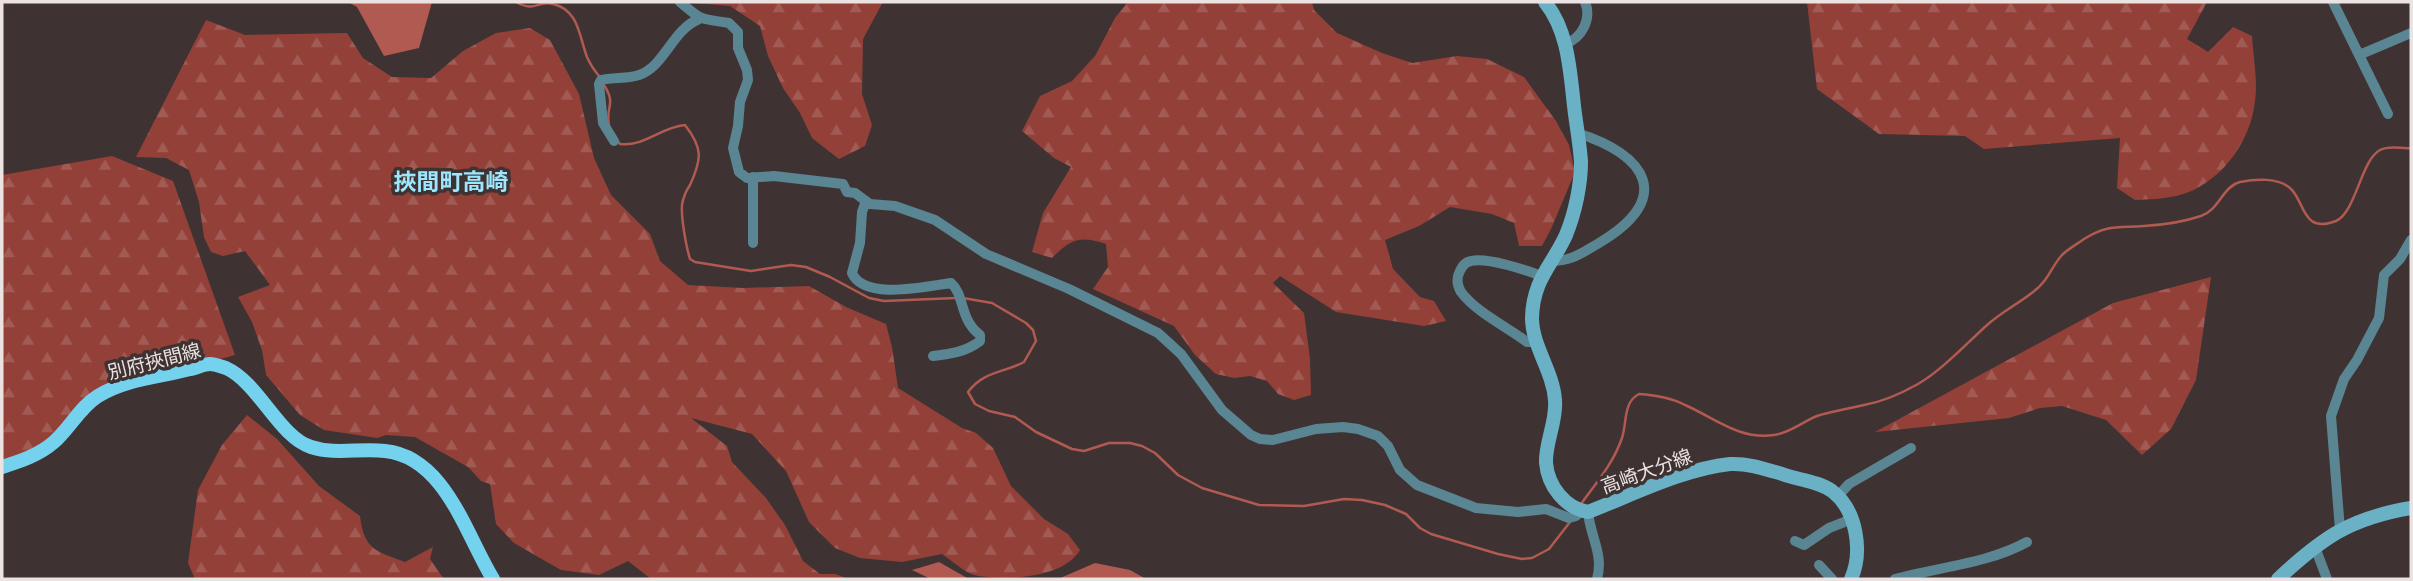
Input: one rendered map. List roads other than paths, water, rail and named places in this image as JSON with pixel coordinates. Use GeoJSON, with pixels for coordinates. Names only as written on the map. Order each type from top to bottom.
{"type":"FeatureCollection","features":[{"type":"Feature","properties":{"kind":"main road","name":"高崎大分線"},"geometry":{"type":"LineString","coordinates":[[1545,2],[1558,22],[1565,44],[1581,162],[1574,208],[1565,235],[1541,276],[1532,319],[1536,342],[1552,383],[1555,400],[1554,424],[1546,461],[1550,481],[1560,496],[1585,511],[1702,469],[1732,464],[1754,466],[1821,485],[1838,497]]}},
{"type":"Feature","properties":{"kind":"main road","name":"別府挾間線"},"geometry":{"type":"LineString","coordinates":[[2,467],[30,458],[54,442],[81,411],[105,393],[138,381],[209,364],[225,368],[240,377],[290,433],[310,447],[333,451],[387,451],[409,458],[430,471],[458,512],[493,579]]}},
{"type":"Feature","properties":{"kind":"main road"},"geometry":{"type":"LineString","coordinates":[[1838,497],[1852,519],[1857,549],[1851,579]]}},
{"type":"Feature","properties":{"kind":"main road"},"geometry":{"type":"LineString","coordinates":[[2278,579],[2315,547],[2340,530],[2368,517],[2411,508]]}},
{"type":"Feature","properties":{"kind":"street"},"geometry":{"type":"LineString","coordinates":[[680,2],[699,19],[729,23],[738,32],[738,48],[748,80],[740,102],[733,148],[739,172],[747,178],[774,176],[843,184],[847,192],[855,193],[870,204],[895,206],[935,220],[986,254],[1069,289],[1158,332],[1181,354],[1222,410],[1251,436],[1273,440],[1316,429],[1358,429],[1378,436],[1388,446],[1401,470],[1417,485],[1476,508],[1518,512],[1546,509],[1569,517],[1585,511],[1600,561],[1597,579]]}},
{"type":"Feature","properties":{"kind":"street"},"geometry":{"type":"LineString","coordinates":[[1565,44],[1577,38],[1584,27],[1588,13],[1585,2]]}},
{"type":"Feature","properties":{"kind":"street"},"geometry":{"type":"LineString","coordinates":[[2333,2],[2388,114]]}},
{"type":"Feature","properties":{"kind":"street"},"geometry":{"type":"LineString","coordinates":[[614,141],[603,124],[599,85],[606,78],[639,76],[655,64],[682,29],[699,19]]}},
{"type":"Feature","properties":{"kind":"street"},"geometry":{"type":"LineString","coordinates":[[2359,55],[2411,33]]}},
{"type":"Feature","properties":{"kind":"street"},"geometry":{"type":"LineString","coordinates":[[1550,261],[1567,261],[1627,224],[1638,210],[1644,191],[1642,174],[1623,153],[1600,140],[1577,134]]}},
{"type":"Feature","properties":{"kind":"street"},"geometry":{"type":"LineString","coordinates":[[753,177],[753,243]]}},
{"type":"Feature","properties":{"kind":"street"},"geometry":{"type":"LineString","coordinates":[[866,201],[862,212],[860,243],[852,273],[857,282],[877,290],[951,283],[956,287],[967,321],[981,335],[980,341],[971,348],[933,356]]}},
{"type":"Feature","properties":{"kind":"street"},"geometry":{"type":"LineString","coordinates":[[2340,530],[2331,416],[2344,379],[2379,318],[2384,275],[2400,259],[2411,240]]}},
{"type":"Feature","properties":{"kind":"street"},"geometry":{"type":"LineString","coordinates":[[1536,342],[1527,342],[1474,304],[1460,291],[1457,283],[1463,265],[1472,260],[1541,276]]}},
{"type":"Feature","properties":{"kind":"street"},"geometry":{"type":"LineString","coordinates":[[1838,497],[1849,484],[1911,448]]}},
{"type":"Feature","properties":{"kind":"street"},"geometry":{"type":"LineString","coordinates":[[1795,541],[1804,545],[1829,528],[1852,519]]}},
{"type":"Feature","properties":{"kind":"street"},"geometry":{"type":"LineString","coordinates":[[1895,579],[1998,556],[2027,542]]}},
{"type":"Feature","properties":{"kind":"street"},"geometry":{"type":"LineString","coordinates":[[2315,547],[2328,579]]}},
{"type":"Feature","properties":{"kind":"street"},"geometry":{"type":"LineString","coordinates":[[1819,565],[1832,579]]}},
{"type":"Feature","properties":{"kind":"waterway"},"geometry":{"type":"LineString","coordinates":[[431,2],[480,2]]}},
{"type":"Feature","properties":{"kind":"waterway"},"geometry":{"type":"LineString","coordinates":[[516,2],[528,6],[548,3],[568,12],[577,25],[588,60],[599,76]]}},
{"type":"Feature","properties":{"kind":"waterway"},"geometry":{"type":"LineString","coordinates":[[602,82],[610,100],[609,125]]}},
{"type":"Feature","properties":{"kind":"waterway"},"geometry":{"type":"LineString","coordinates":[[617,140],[620,144],[637,143],[668,129],[685,125],[691,133],[699,154],[682,211],[688,253],[690,259],[695,262],[751,271],[791,265],[806,267],[869,298],[884,301],[956,298]]}},
{"type":"Feature","properties":{"kind":"waterway"},"geometry":{"type":"LineString","coordinates":[[1581,504],[1614,456],[1622,438],[1630,402],[1639,394],[1674,400],[1738,431],[1761,436],[1780,434],[1817,416],[1877,402],[1918,384],[1945,365],[1991,321],[2038,287],[2062,255],[2092,234],[2113,228],[2166,224],[2201,216],[2212,209],[2234,184],[2260,180],[2286,185],[2296,195],[2306,215],[2317,223],[2325,224],[2336,221],[2349,208],[2373,156],[2388,148],[2411,148]]}},
{"type":"Feature","properties":{"kind":"waterway"},"geometry":{"type":"LineString","coordinates":[[963,298],[992,303],[1026,323],[1033,330],[1036,341],[1024,362],[987,376],[974,385],[968,392],[975,404],[989,411],[1015,417],[1036,432],[1072,449],[1084,451],[1109,443],[1142,446],[1155,453],[1178,475],[1202,488],[1259,505],[1304,506],[1344,499],[1385,505],[1406,514],[1420,528],[1431,534],[1522,559],[1532,558],[1549,549],[1570,522]]}},
{"type":"Feature","properties":{"kind":"district","name":"挾間町高崎"},"geometry":{"type":"Point","coordinates":[451,180]}}]}
